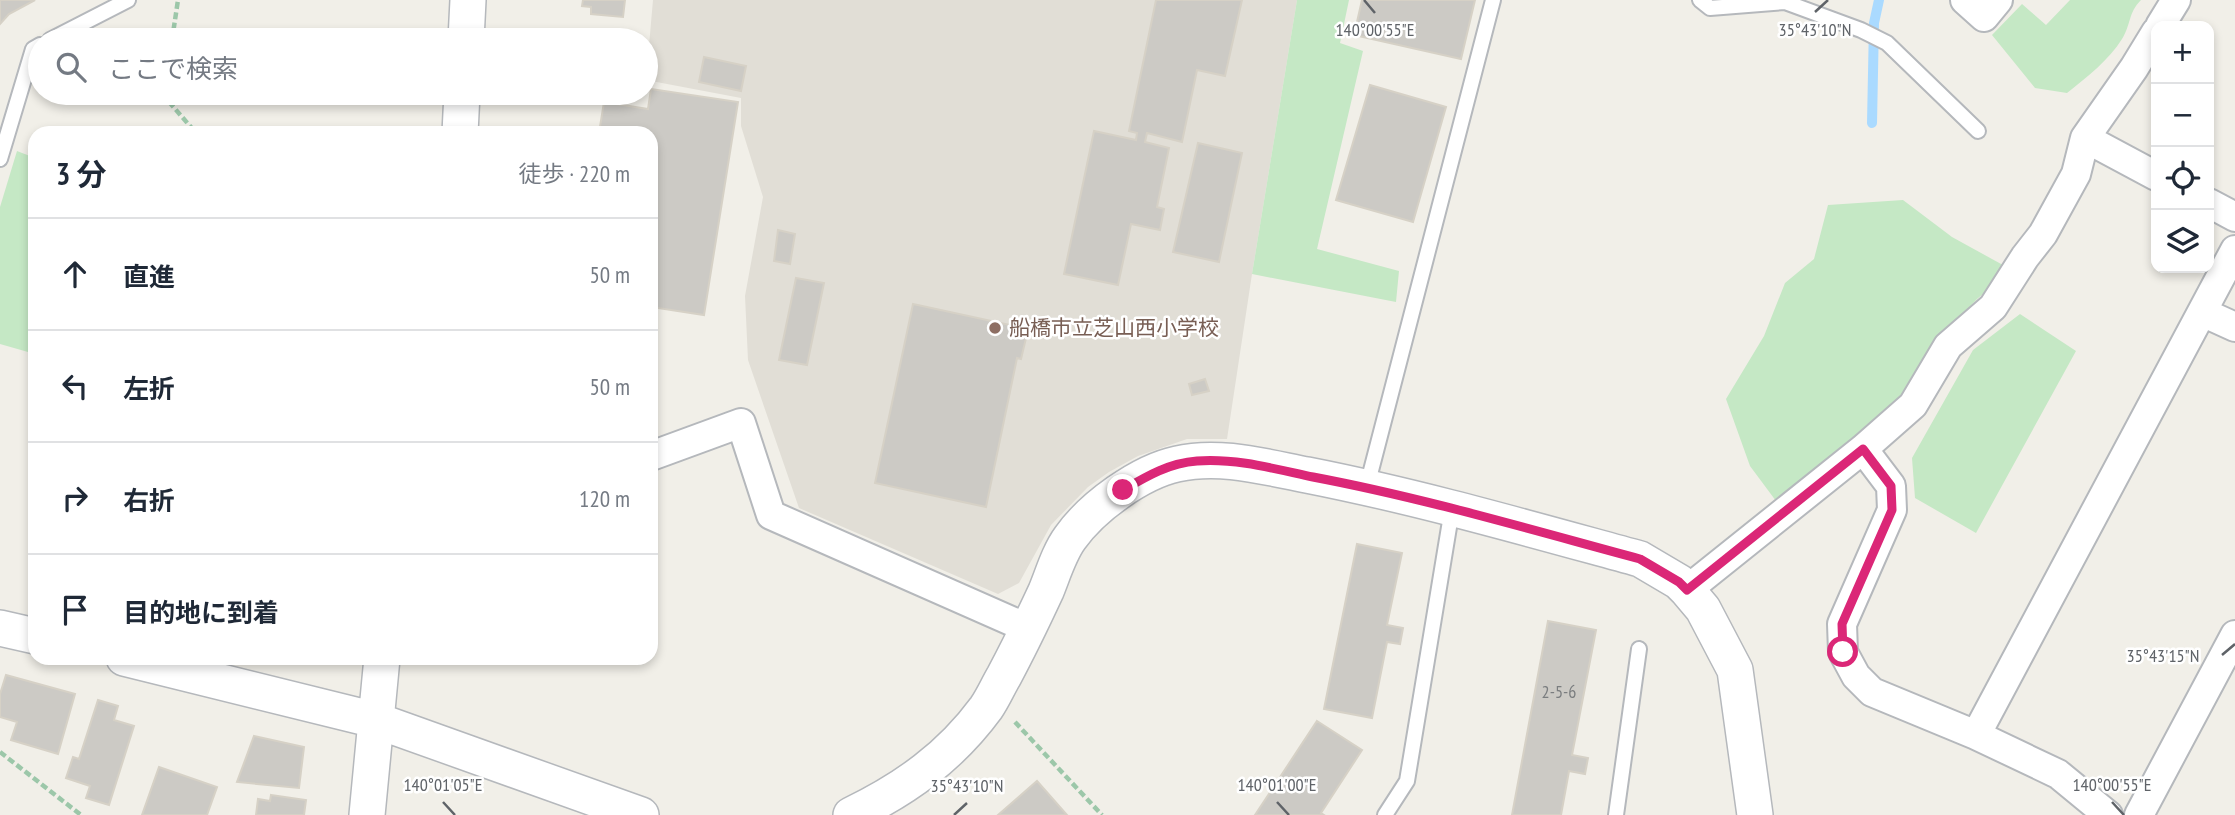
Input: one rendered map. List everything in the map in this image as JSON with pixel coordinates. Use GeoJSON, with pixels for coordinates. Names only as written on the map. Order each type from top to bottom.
{"type":"FeatureCollection","features":[{"type":"Feature","properties":{"kind":"street"},"geometry":{"type":"LineString","coordinates":[[467,28],[468,0]]}},
{"type":"Feature","properties":{"kind":"street"},"geometry":{"type":"LineString","coordinates":[[1965,0],[1984,17],[1998,0]]}},
{"type":"Feature","properties":{"kind":"street"},"geometry":{"type":"LineString","coordinates":[[2163,21],[2176,0]]}},
{"type":"Feature","properties":{"kind":"street"},"geometry":{"type":"LineString","coordinates":[[1687,590],[1863,449],[1913,405],[1948,346],[1993,307],[2043,234],[2076,174],[2085,138],[2151,40]]}},
{"type":"Feature","properties":{"kind":"street"},"geometry":{"type":"LineString","coordinates":[[460,126],[461,105]]}},
{"type":"Feature","properties":{"kind":"street"},"geometry":{"type":"LineString","coordinates":[[2085,138],[2151,173]]}},
{"type":"Feature","properties":{"kind":"street"},"geometry":{"type":"LineString","coordinates":[[2214,206],[2235,217]]}},
{"type":"Feature","properties":{"kind":"street"},"geometry":{"type":"LineString","coordinates":[[1976,735],[2235,250]]}},
{"type":"Feature","properties":{"kind":"street"},"geometry":{"type":"LineString","coordinates":[[2202,312],[2235,327]]}},
{"type":"Feature","properties":{"kind":"street"},"geometry":{"type":"LineString","coordinates":[[658,453],[741,423],[771,515],[1027,628]]}},
{"type":"Feature","properties":{"kind":"street"},"geometry":{"type":"LineString","coordinates":[[1863,449],[1891,486],[1892,510],[1842,624],[1843,652],[1856,676],[1872,692],[1976,735],[2058,774],[2108,815]]}},
{"type":"Feature","properties":{"kind":"street"},"geometry":{"type":"LineString","coordinates":[[851,815],[905,786],[954,747],[988,706],[1069,539],[1102,504],[1150,474],[1175,464],[1236,461],[1366,487],[1640,559],[1679,582],[1703,609],[1735,670],[1755,815]]}},
{"type":"Feature","properties":{"kind":"street"},"geometry":{"type":"LineString","coordinates":[[0,628],[28,634]]}},
{"type":"Feature","properties":{"kind":"street"},"geometry":{"type":"LineString","coordinates":[[2139,815],[2235,635]]}},
{"type":"Feature","properties":{"kind":"street"},"geometry":{"type":"LineString","coordinates":[[152,665],[375,720],[641,815]]}},
{"type":"Feature","properties":{"kind":"street"},"geometry":{"type":"LineString","coordinates":[[367,815],[381,665]]}},
{"type":"Feature","properties":{"kind":"lane"},"geometry":{"type":"LineString","coordinates":[[73,28],[128,0]]}},
{"type":"Feature","properties":{"kind":"lane"},"geometry":{"type":"LineString","coordinates":[[1366,487],[1493,0]]}},
{"type":"Feature","properties":{"kind":"lane"},"geometry":{"type":"LineString","coordinates":[[1700,0],[1710,8],[1784,2],[1861,30],[1887,44],[1978,131]]}},
{"type":"Feature","properties":{"kind":"lane"},"geometry":{"type":"LineString","coordinates":[[0,159],[28,66]]}},
{"type":"Feature","properties":{"kind":"lane"},"geometry":{"type":"LineString","coordinates":[[1385,815],[1407,781],[1452,509]]}},
{"type":"Feature","properties":{"kind":"lane"},"geometry":{"type":"LineString","coordinates":[[1616,815],[1639,649]]}},
{"type":"Feature","properties":{"kind":"path"},"geometry":{"type":"LineString","coordinates":[[174,28],[178,0]]}},
{"type":"Feature","properties":{"kind":"path"},"geometry":{"type":"LineString","coordinates":[[173,105],[189,126]]}},
{"type":"Feature","properties":{"kind":"path"},"geometry":{"type":"LineString","coordinates":[[1011,718],[1102,815]]}},
{"type":"Feature","properties":{"kind":"path"},"geometry":{"type":"LineString","coordinates":[[0,751],[81,815]]}},
{"type":"Feature","properties":{"kind":"shaded area","name":"船橋市立芝山西小学校"},"geometry":{"type":"Polygon","coordinates":[[[653,0],[1297,0],[1227,439],[1187,439],[1138,456],[1109,472],[1088,487],[1051,525],[1019,583],[998,594],[799,508],[748,360],[745,296],[763,197],[741,126],[741,98],[658,82],[658,28],[651,28],[653,0]]]}},
{"type":"Feature","properties":{"kind":"green space"},"geometry":{"type":"Polygon","coordinates":[[[1297,0],[1349,0],[1340,43],[1363,51],[1317,249],[1399,271],[1396,302],[1252,274],[1297,0]]]}},
{"type":"Feature","properties":{"kind":"green space"},"geometry":{"type":"Polygon","coordinates":[[[2070,0],[2141,0],[2117,47],[2082,81],[2067,93],[2035,88],[1992,35],[2022,4],[2046,25],[2070,0]]]}},
{"type":"Feature","properties":{"kind":"green space"},"geometry":{"type":"Polygon","coordinates":[[[17,151],[28,155],[28,352],[0,344],[0,207],[17,151]]]}},
{"type":"Feature","properties":{"kind":"green space"},"geometry":{"type":"Polygon","coordinates":[[[1903,200],[1952,237],[2012,270],[1977,299],[1942,337],[1912,392],[1776,501],[1750,466],[1726,399],[1764,336],[1785,283],[1814,259],[1828,205],[1903,200]]]}},
{"type":"Feature","properties":{"kind":"green space"},"geometry":{"type":"Polygon","coordinates":[[[2020,314],[2076,351],[1976,533],[1915,498],[1912,458],[1973,350],[2020,314]]]}},
{"type":"Feature","properties":{"kind":"building"},"geometry":{"type":"Polygon","coordinates":[[[0,0],[35,0],[9,14],[0,24],[0,0]]]}},
{"type":"Feature","properties":{"kind":"building"},"geometry":{"type":"Polygon","coordinates":[[[583,0],[625,0],[623,17],[591,14],[591,7],[582,6],[583,0]]]}},
{"type":"Feature","properties":{"kind":"building"},"geometry":{"type":"Polygon","coordinates":[[[1156,0],[1242,0],[1225,76],[1197,70],[1182,142],[1147,133],[1145,142],[1169,148],[1157,207],[1164,209],[1160,230],[1131,224],[1118,285],[1064,274],[1094,131],[1136,140],[1137,133],[1129,131],[1156,0]]]}},
{"type":"Feature","properties":{"kind":"building"},"geometry":{"type":"Polygon","coordinates":[[[1362,0],[1475,0],[1461,59],[1354,35],[1362,0]]]}},
{"type":"Feature","properties":{"kind":"building"},"geometry":{"type":"Polygon","coordinates":[[[704,57],[746,66],[741,91],[699,82],[704,57]]]}},
{"type":"Feature","properties":{"kind":"building"},"geometry":{"type":"Polygon","coordinates":[[[1370,85],[1446,107],[1413,222],[1336,200],[1370,85]]]}},
{"type":"Feature","properties":{"kind":"building"},"geometry":{"type":"Polygon","coordinates":[[[658,90],[738,102],[704,315],[658,308],[658,126],[600,126],[604,105],[648,109],[649,105],[658,105],[658,90]]]}},
{"type":"Feature","properties":{"kind":"building"},"geometry":{"type":"Polygon","coordinates":[[[1198,143],[1242,153],[1219,262],[1173,252],[1198,143]]]}},
{"type":"Feature","properties":{"kind":"building"},"geometry":{"type":"Polygon","coordinates":[[[778,230],[795,234],[790,264],[774,261],[778,230]]]}},
{"type":"Feature","properties":{"kind":"building"},"geometry":{"type":"Polygon","coordinates":[[[796,278],[824,283],[807,365],[779,360],[796,278]]]}},
{"type":"Feature","properties":{"kind":"building"},"geometry":{"type":"Polygon","coordinates":[[[913,304],[1019,327],[1018,332],[1027,334],[1021,359],[1017,358],[986,507],[875,483],[913,304]]]}},
{"type":"Feature","properties":{"kind":"building"},"geometry":{"type":"Polygon","coordinates":[[[1205,379],[1209,391],[1192,395],[1189,384],[1205,379]]]}},
{"type":"Feature","properties":{"kind":"building"},"geometry":{"type":"Polygon","coordinates":[[[1357,544],[1402,553],[1387,625],[1403,628],[1400,644],[1387,642],[1372,718],[1324,709],[1357,544]]]}},
{"type":"Feature","properties":{"kind":"building"},"geometry":{"type":"Polygon","coordinates":[[[1548,621],[1596,630],[1572,755],[1588,758],[1585,774],[1569,771],[1561,815],[1512,815],[1548,621]]]}},
{"type":"Feature","properties":{"kind":"building"},"geometry":{"type":"Polygon","coordinates":[[[6,675],[75,694],[58,754],[11,740],[17,722],[0,717],[0,694],[6,675]]]}},
{"type":"Feature","properties":{"kind":"building"},"geometry":{"type":"Polygon","coordinates":[[[98,700],[118,706],[114,720],[134,726],[109,805],[86,798],[90,786],[66,778],[73,757],[79,759],[98,700]]]}},
{"type":"Feature","properties":{"kind":"building"},"geometry":{"type":"Polygon","coordinates":[[[1317,721],[1362,750],[1321,813],[1324,815],[1255,815],[1317,721]]]}},
{"type":"Feature","properties":{"kind":"building"},"geometry":{"type":"Polygon","coordinates":[[[254,736],[304,747],[299,788],[237,782],[254,736]]]}},
{"type":"Feature","properties":{"kind":"building"},"geometry":{"type":"Polygon","coordinates":[[[159,767],[217,787],[207,815],[142,815],[159,767]]]}},
{"type":"Feature","properties":{"kind":"building"},"geometry":{"type":"Polygon","coordinates":[[[1037,781],[1067,815],[998,815],[1037,781]]]}},
{"type":"Feature","properties":{"kind":"building"},"geometry":{"type":"Polygon","coordinates":[[[271,795],[306,800],[304,815],[256,815],[258,799],[270,801],[271,795]]]}},
{"type":"Feature","properties":{"kind":"waterway"},"geometry":{"type":"LineString","coordinates":[[1872,123],[1874,23],[1879,0]]}},
{"type":"Feature","properties":{"kind":"place","name":"船橋市立芝山西小学校"},"geometry":{"type":"Point","coordinates":[995,328]}},
{"type":"Feature","properties":{"kind":"route"},"geometry":{"type":"LineString","coordinates":[[1123,490],[1150,474],[1175,464],[1236,461],[1366,487],[1640,559],[1679,582],[1687,590],[1863,449],[1891,486],[1892,510],[1842,624],[1843,652]]}}]}
